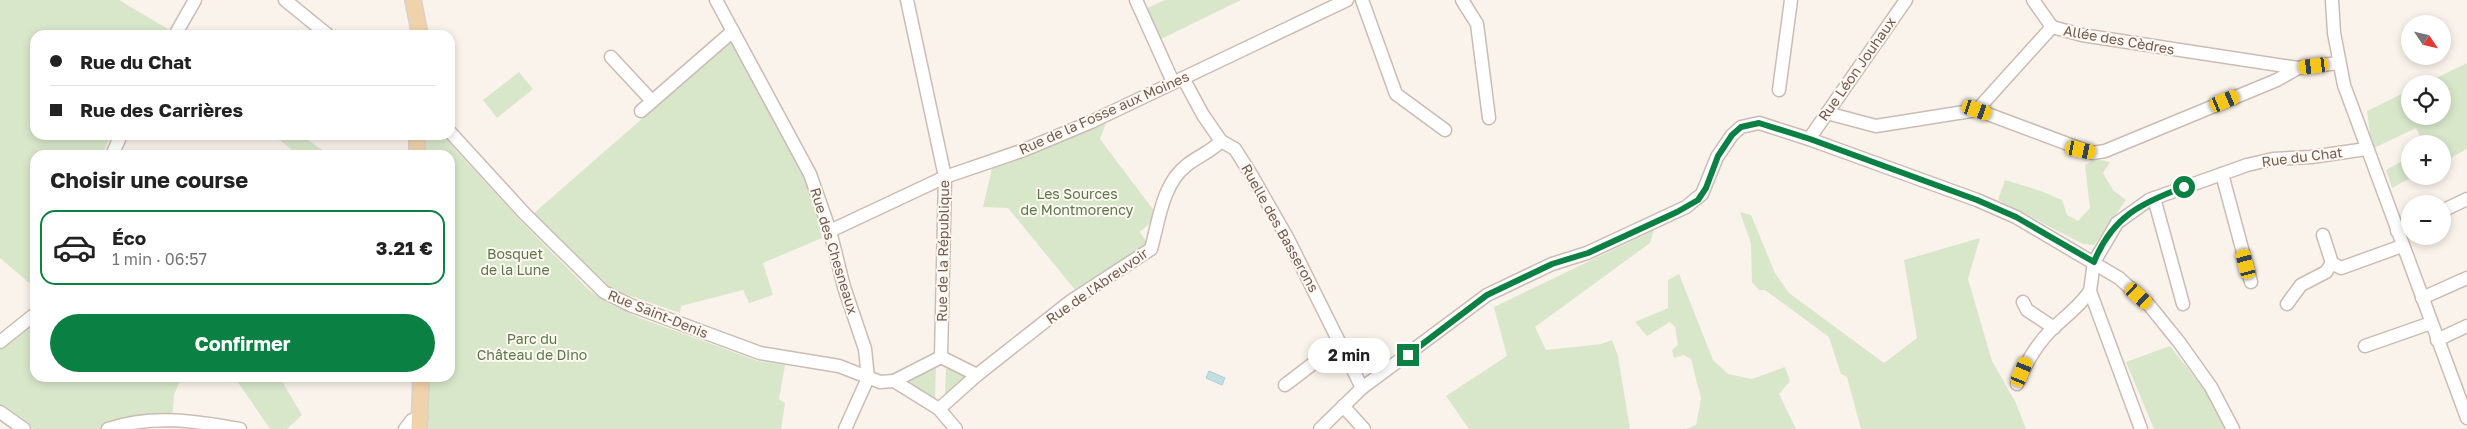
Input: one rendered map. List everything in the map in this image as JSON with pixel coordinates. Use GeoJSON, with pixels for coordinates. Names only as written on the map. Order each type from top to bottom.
{"type":"FeatureCollection","features":[{"type":"Feature","properties":{"kind":"main road"},"geometry":{"type":"LineString","coordinates":[[414,0],[419,30]]}},
{"type":"Feature","properties":{"kind":"main road"},"geometry":{"type":"LineString","coordinates":[[420,424],[421,382]]}},
{"type":"Feature","properties":{"kind":"street"},"geometry":{"type":"LineString","coordinates":[[178,30],[195,0]]}},
{"type":"Feature","properties":{"kind":"street"},"geometry":{"type":"LineString","coordinates":[[285,0],[322,30]]}},
{"type":"Feature","properties":{"kind":"street","name":"Rue des Chesneaux"},"geometry":{"type":"LineString","coordinates":[[716,0],[810,174],[830,231],[844,287],[865,349],[868,378]]}},
{"type":"Feature","properties":{"kind":"street","name":"Rue de la République"},"geometry":{"type":"LineString","coordinates":[[908,0],[945,177],[942,357]]}},
{"type":"Feature","properties":{"kind":"street","name":"Ruelle des Basserons"},"geometry":{"type":"LineString","coordinates":[[1136,0],[1178,80],[1221,141],[1235,149],[1252,176],[1288,239],[1362,388]]}},
{"type":"Feature","properties":{"kind":"street","name":"Rue de la Fosse aux Moines"},"geometry":{"type":"LineString","coordinates":[[830,231],[945,177],[1064,134],[1347,0]]}},
{"type":"Feature","properties":{"kind":"street"},"geometry":{"type":"LineString","coordinates":[[1362,0],[1396,94],[1445,130]]}},
{"type":"Feature","properties":{"kind":"street"},"geometry":{"type":"LineString","coordinates":[[1462,0],[1476,24],[1489,118]]}},
{"type":"Feature","properties":{"kind":"street"},"geometry":{"type":"LineString","coordinates":[[1779,90],[1791,0]]}},
{"type":"Feature","properties":{"kind":"street","name":"Rue Léon Jouhaux"},"geometry":{"type":"LineString","coordinates":[[1810,139],[1906,0]]}},
{"type":"Feature","properties":{"kind":"street"},"geometry":{"type":"LineString","coordinates":[[2033,0],[2052,27]]}},
{"type":"Feature","properties":{"kind":"street"},"geometry":{"type":"LineString","coordinates":[[2332,0],[2338,63],[2366,149],[2437,340],[2462,390],[2467,418]]}},
{"type":"Feature","properties":{"kind":"street","name":"Allée des Cèdres"},"geometry":{"type":"LineString","coordinates":[[1977,110],[2052,27],[2082,36],[2298,68]]}},
{"type":"Feature","properties":{"kind":"street"},"geometry":{"type":"LineString","coordinates":[[641,111],[733,31]]}},
{"type":"Feature","properties":{"kind":"street"},"geometry":{"type":"LineString","coordinates":[[611,57],[652,101]]}},
{"type":"Feature","properties":{"kind":"street"},"geometry":{"type":"LineString","coordinates":[[1828,113],[1876,126],[1977,110],[2092,153],[2105,151],[2277,80],[2298,68],[2338,63]]}},
{"type":"Feature","properties":{"kind":"street"},"geometry":{"type":"LineString","coordinates":[[1320,429],[1362,388],[1487,295],[1552,264],[1588,253],[1698,200],[1706,188],[1722,148],[1741,127],[1759,123],[1810,139],[2008,214],[2119,278],[2149,305],[2175,337],[2211,387],[2233,429]]}},
{"type":"Feature","properties":{"kind":"street","name":"Rue Saint-Denis"},"geometry":{"type":"LineString","coordinates":[[455,138],[524,214],[604,292],[630,305],[751,350],[839,366],[868,378]]}},
{"type":"Feature","properties":{"kind":"street","name":"Rue de l'Abreuvoir"},"geometry":{"type":"LineString","coordinates":[[938,409],[977,375],[1071,301],[1151,249],[1171,181],[1186,165],[1213,150],[1221,141]]}},
{"type":"Feature","properties":{"kind":"street","name":"Rue du Chat"},"geometry":{"type":"LineString","coordinates":[[2094,262],[2117,222],[2154,198],[2222,174],[2273,159],[2312,157],[2366,149]]}},
{"type":"Feature","properties":{"kind":"street"},"geometry":{"type":"LineString","coordinates":[[2222,174],[2251,282]]}},
{"type":"Feature","properties":{"kind":"street"},"geometry":{"type":"LineString","coordinates":[[2154,198],[2183,304]]}},
{"type":"Feature","properties":{"kind":"street"},"geometry":{"type":"LineString","coordinates":[[2451,207],[2467,200]]}},
{"type":"Feature","properties":{"kind":"street"},"geometry":{"type":"LineString","coordinates":[[2397,231],[2401,229]]}},
{"type":"Feature","properties":{"kind":"street"},"geometry":{"type":"LineString","coordinates":[[2323,235],[2332,263],[2341,268],[2402,246]]}},
{"type":"Feature","properties":{"kind":"street"},"geometry":{"type":"LineString","coordinates":[[2017,384],[2026,361],[2054,328],[2081,304],[2090,291],[2094,262]]}},
{"type":"Feature","properties":{"kind":"street"},"geometry":{"type":"LineString","coordinates":[[2287,304],[2301,286],[2326,272],[2332,263]]}},
{"type":"Feature","properties":{"kind":"street"},"geometry":{"type":"LineString","coordinates":[[2422,298],[2467,278]]}},
{"type":"Feature","properties":{"kind":"street"},"geometry":{"type":"LineString","coordinates":[[2090,291],[2141,429]]}},
{"type":"Feature","properties":{"kind":"street"},"geometry":{"type":"LineString","coordinates":[[2023,302],[2027,310],[2054,328]]}},
{"type":"Feature","properties":{"kind":"street"},"geometry":{"type":"LineString","coordinates":[[0,342],[30,318]]}},
{"type":"Feature","properties":{"kind":"street"},"geometry":{"type":"LineString","coordinates":[[2365,346],[2431,323]]}},
{"type":"Feature","properties":{"kind":"street"},"geometry":{"type":"LineString","coordinates":[[2437,340],[2467,326]]}},
{"type":"Feature","properties":{"kind":"street"},"geometry":{"type":"LineString","coordinates":[[1284,385],[1340,343]]}},
{"type":"Feature","properties":{"kind":"street"},"geometry":{"type":"LineString","coordinates":[[845,429],[868,378],[880,382],[894,381],[942,357],[977,375]]}},
{"type":"Feature","properties":{"kind":"street"},"geometry":{"type":"LineString","coordinates":[[894,381],[938,409],[956,429]]}},
{"type":"Feature","properties":{"kind":"street"},"geometry":{"type":"LineString","coordinates":[[1343,406],[1364,429]]}},
{"type":"Feature","properties":{"kind":"street"},"geometry":{"type":"LineString","coordinates":[[0,412],[24,429]]}},
{"type":"Feature","properties":{"kind":"street"},"geometry":{"type":"LineString","coordinates":[[108,429],[146,420],[172,420],[203,422],[240,429]]}},
{"type":"Feature","properties":{"kind":"street"},"geometry":{"type":"LineString","coordinates":[[405,429],[412,420],[420,424]]}},
{"type":"Feature","properties":{"kind":"green space"},"geometry":{"type":"Polygon","coordinates":[[[0,0],[119,0],[168,30],[30,30],[30,140],[109,140],[104,150],[30,150],[30,284],[0,258],[0,0]]]}},
{"type":"Feature","properties":{"kind":"green space"},"geometry":{"type":"Polygon","coordinates":[[[1165,0],[1241,0],[1161,39],[1145,9],[1165,0]]]}},
{"type":"Feature","properties":{"kind":"green space"},"geometry":{"type":"Polygon","coordinates":[[[731,41],[805,179],[815,203],[822,238],[763,263],[773,295],[749,303],[743,290],[681,306],[680,313],[613,290],[534,213],[731,41]]]}},
{"type":"Feature","properties":{"kind":"green space"},"geometry":{"type":"Polygon","coordinates":[[[2467,63],[2467,149],[2451,158],[2451,135],[2420,135],[2416,128],[2372,149],[2367,111],[2401,94],[2401,125],[2451,125],[2451,75],[2442,75],[2467,63]]]}},
{"type":"Feature","properties":{"kind":"green space"},"geometry":{"type":"Polygon","coordinates":[[[519,72],[533,89],[497,118],[483,100],[519,72]]]}},
{"type":"Feature","properties":{"kind":"green space","name":"Les Sources de Montmorency"},"geometry":{"type":"Polygon","coordinates":[[[1106,123],[1100,139],[1158,216],[1140,232],[1149,246],[1076,291],[1008,208],[983,207],[992,168],[1106,123]]]}},
{"type":"Feature","properties":{"kind":"green space"},"geometry":{"type":"Polygon","coordinates":[[[278,140],[308,140],[322,150],[292,150],[278,140]]]}},
{"type":"Feature","properties":{"kind":"green space","name":"Parc du Château de Dino"},"geometry":{"type":"Polygon","coordinates":[[[447,140],[518,218],[589,290],[608,303],[640,318],[758,361],[785,365],[779,399],[785,403],[781,429],[427,429],[429,382],[455,382],[455,150],[424,150],[424,141],[447,140]]]}},
{"type":"Feature","properties":{"kind":"green space"},"geometry":{"type":"Polygon","coordinates":[[[2096,159],[2110,162],[2103,173],[2113,190],[2126,200],[2094,245],[2083,244],[1998,200],[2005,180],[2041,191],[2062,200],[2067,215],[2078,221],[2090,208],[2085,165],[2096,159]]]}},
{"type":"Feature","properties":{"kind":"green space"},"geometry":{"type":"Polygon","coordinates":[[[2401,162],[2401,183],[2392,188],[2386,170],[2401,162]]]}},
{"type":"Feature","properties":{"kind":"green space"},"geometry":{"type":"Polygon","coordinates":[[[1740,212],[1751,215],[1775,273],[1789,293],[1884,363],[1917,338],[1904,260],[1980,238],[1968,279],[1992,361],[2016,403],[2026,429],[1861,429],[1847,377],[1841,374],[1829,337],[1765,290],[1759,290],[1752,282],[1751,244],[1740,212]]]}},
{"type":"Feature","properties":{"kind":"green space"},"geometry":{"type":"Polygon","coordinates":[[[1654,230],[1650,243],[1535,327],[1546,350],[1601,344],[1612,340],[1618,356],[1630,429],[1469,429],[1446,396],[1507,356],[1494,307],[1654,230]]]}},
{"type":"Feature","properties":{"kind":"green space"},"geometry":{"type":"Polygon","coordinates":[[[1679,274],[1713,360],[1728,374],[1752,379],[1785,367],[1790,381],[1779,394],[1796,429],[1686,429],[1696,425],[1701,399],[1691,359],[1683,355],[1674,358],[1672,350],[1678,345],[1675,327],[1670,322],[1647,336],[1635,322],[1668,308],[1668,280],[1679,274]]]}},
{"type":"Feature","properties":{"kind":"green space"},"geometry":{"type":"Polygon","coordinates":[[[30,323],[30,382],[179,382],[174,395],[172,420],[140,418],[99,429],[34,429],[0,405],[0,349],[30,323]]]}},
{"type":"Feature","properties":{"kind":"green space"},"geometry":{"type":"Polygon","coordinates":[[[2170,346],[2207,393],[2226,429],[2154,429],[2126,362],[2170,346]]]}},
{"type":"Feature","properties":{"kind":"green space"},"geometry":{"type":"Polygon","coordinates":[[[936,365],[935,401],[904,382],[936,365]]]}},
{"type":"Feature","properties":{"kind":"green space"},"geometry":{"type":"Polygon","coordinates":[[[946,365],[968,376],[945,398],[946,365]]]}},
{"type":"Feature","properties":{"kind":"green space"},"geometry":{"type":"Polygon","coordinates":[[[238,382],[282,382],[302,415],[287,429],[270,429],[238,382]]]}},
{"type":"Feature","properties":{"kind":"water"},"geometry":{"type":"Polygon","coordinates":[[[1209,371],[1225,378],[1222,385],[1206,378],[1209,371]]]}},
{"type":"Feature","properties":{"kind":"route"},"geometry":{"type":"LineString","coordinates":[[1408,355],[1487,295],[1552,264],[1588,253],[1677,212],[1698,200],[1706,188],[1722,148],[1741,127],[1751,124],[1759,123],[1810,139],[1977,200],[2016,217],[2094,262],[2117,222],[2149,200],[2184,187]]}},
{"type":"Feature","properties":{"kind":"park label","name":"Bosquet de la Lune"},"geometry":{"type":"Point","coordinates":[515,262]}}]}
